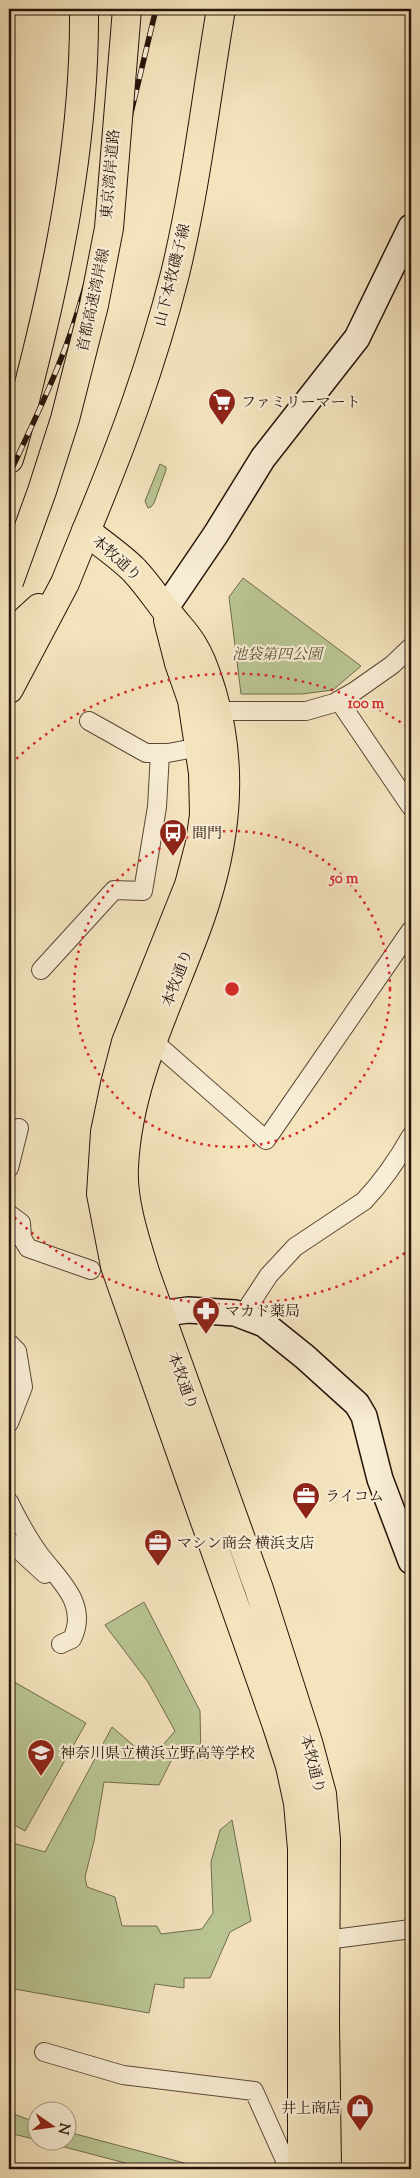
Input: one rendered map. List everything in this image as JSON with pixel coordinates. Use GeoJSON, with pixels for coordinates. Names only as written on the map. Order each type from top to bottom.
{"type":"FeatureCollection","features":[{"type":"Feature","properties":{"kind":"main road"},"geometry":{"type":"LineString","coordinates":[[9,436],[38,326],[67,166],[76,88],[78,9]]}},
{"type":"Feature","properties":{"kind":"main road"},"geometry":{"type":"LineString","coordinates":[[9,459],[52,293],[72,179],[81,91],[84,9]]}},
{"type":"Feature","properties":{"kind":"main road","name":"東京湾岸道路"},"geometry":{"type":"LineString","coordinates":[[9,566],[62,413],[90,306],[106,228],[121,31],[121,9]]}},
{"type":"Feature","properties":{"kind":"main road","name":"首都高速湾岸線"},"geometry":{"type":"LineString","coordinates":[[9,582],[42,491],[65,419],[94,305],[109,228],[127,9]]}},
{"type":"Feature","properties":{"kind":"main road","name":"山下本牧磯子線"},"geometry":{"type":"LineString","coordinates":[[86,531],[128,429],[147,374],[175,273],[187,214],[221,9]]}},
{"type":"Feature","properties":{"kind":"main road"},"geometry":{"type":"LineString","coordinates":[[9,689],[65,583],[86,531]]}},
{"type":"Feature","properties":{"kind":"main road","name":"本牧通り"},"geometry":{"type":"LineString","coordinates":[[86,531],[133,570],[194,646],[206,672],[218,711],[226,795],[220,848],[200,919],[152,1040],[136,1090],[123,1169],[147,1318],[290,1766],[298,1803],[314,2164]]}},
{"type":"Feature","properties":{"kind":"main road"},"geometry":{"type":"LineString","coordinates":[[9,644],[27,619],[65,583]]}},
{"type":"Feature","properties":{"kind":"main road","name":"本牧通り"},"geometry":{"type":"LineString","coordinates":[[165,609],[179,663],[192,700],[200,747],[204,809],[200,843],[189,885],[126,1042],[114,1084],[105,1132],[101,1194],[112,1256],[147,1318],[259,1589],[308,1742],[322,1794],[326,1840],[326,1940],[314,2164]]}},
{"type":"Feature","properties":{"kind":"street"},"geometry":{"type":"LineString","coordinates":[[165,609],[220,529],[263,458],[357,338],[411,226]]}},
{"type":"Feature","properties":{"kind":"street"},"geometry":{"type":"LineString","coordinates":[[218,711],[306,711],[339,701],[392,666],[411,647]]}},
{"type":"Feature","properties":{"kind":"street"},"geometry":{"type":"LineString","coordinates":[[339,701],[411,807]]}},
{"type":"Feature","properties":{"kind":"street"},"geometry":{"type":"LineString","coordinates":[[89,721],[146,753],[160,753],[200,747]]}},
{"type":"Feature","properties":{"kind":"street"},"geometry":{"type":"LineString","coordinates":[[41,970],[114,890],[143,891],[157,807],[160,753]]}},
{"type":"Feature","properties":{"kind":"street"},"geometry":{"type":"LineString","coordinates":[[152,1040],[266,1140],[411,930]]}},
{"type":"Feature","properties":{"kind":"street"},"geometry":{"type":"LineString","coordinates":[[9,1168],[19,1128]]}},
{"type":"Feature","properties":{"kind":"street"},"geometry":{"type":"LineString","coordinates":[[242,1316],[269,1275],[295,1247],[368,1197],[398,1159],[411,1136]]}},
{"type":"Feature","properties":{"kind":"street"},"geometry":{"type":"LineString","coordinates":[[9,1214],[21,1223],[22,1238],[28,1248],[91,1270]]}},
{"type":"Feature","properties":{"kind":"street"},"geometry":{"type":"LineString","coordinates":[[147,1318],[188,1310],[235,1313],[264,1324],[305,1357],[356,1404],[364,1416],[380,1479],[411,1561]]}},
{"type":"Feature","properties":{"kind":"street"},"geometry":{"type":"LineString","coordinates":[[9,1342],[17,1351],[23,1387],[9,1423]]}},
{"type":"Feature","properties":{"kind":"street"},"geometry":{"type":"LineString","coordinates":[[9,1502],[40,1555],[63,1581],[72,1597],[78,1628],[72,1639],[60,1644]]}},
{"type":"Feature","properties":{"kind":"street"},"geometry":{"type":"LineString","coordinates":[[9,1541],[72,1597]]}},
{"type":"Feature","properties":{"kind":"street"},"geometry":{"type":"LineString","coordinates":[[326,1940],[411,1929]]}},
{"type":"Feature","properties":{"kind":"street"},"geometry":{"type":"LineString","coordinates":[[44,2052],[123,2075],[254,2091],[284,2158],[314,2164]]}},
{"type":"Feature","properties":{"kind":"green space"},"geometry":{"type":"Polygon","coordinates":[[[160,464],[166,467],[166,470],[154,503],[148,508],[145,501],[160,464]]]}},
{"type":"Feature","properties":{"kind":"green space","name":"池袋第四公園"},"geometry":{"type":"Polygon","coordinates":[[[243,578],[361,666],[333,690],[302,694],[241,694],[229,597],[243,578]]]}},
{"type":"Feature","properties":{"kind":"green space"},"geometry":{"type":"Polygon","coordinates":[[[144,1602],[200,1711],[201,1760],[174,1755],[159,1785],[104,1782],[94,1841],[85,1877],[87,1887],[115,1897],[122,1926],[157,1926],[161,1934],[202,1929],[213,1913],[211,1862],[220,1830],[232,1820],[251,1921],[230,1932],[210,1978],[184,1978],[184,1988],[155,1984],[149,2013],[9,1988],[9,1842],[45,1852],[112,1727],[139,1750],[156,1753],[175,1731],[148,1682],[105,1625],[144,1602]]]}},
{"type":"Feature","properties":{"kind":"green space","name":"神奈川県立横浜立野高等学校"},"geometry":{"type":"Polygon","coordinates":[[[9,1679],[86,1723],[25,1831],[9,1822],[9,1679]]]}},
{"type":"Feature","properties":{"kind":"green space"},"geometry":{"type":"Polygon","coordinates":[[[9,2112],[28,2119],[28,2138],[9,2133],[9,2112]]]}},
{"type":"Feature","properties":{"kind":"green space"},"geometry":{"type":"Polygon","coordinates":[[[78,2135],[207,2169],[148,2169],[76,2150],[78,2150],[78,2135]]]}},
{"type":"Feature","properties":{"kind":"railway"},"geometry":{"type":"LineString","coordinates":[[9,475],[50,385],[72,329],[107,210],[156,9]]}},
{"type":"Feature","properties":{"kind":"place","name":"ファミリーマート"},"geometry":{"type":"Point","coordinates":[222,426]}},
{"type":"Feature","properties":{"kind":"place","name":"間門"},"geometry":{"type":"Point","coordinates":[173,857]}},
{"type":"Feature","properties":{"kind":"place","name":"マカド薬局"},"geometry":{"type":"Point","coordinates":[206,1335]}},
{"type":"Feature","properties":{"kind":"place","name":"ライコム"},"geometry":{"type":"Point","coordinates":[306,1520]}},
{"type":"Feature","properties":{"kind":"place","name":"マシン商会 横浜支店"},"geometry":{"type":"Point","coordinates":[158,1567]}},
{"type":"Feature","properties":{"kind":"place","name":"神奈川県立横浜立野高等学校"},"geometry":{"type":"Point","coordinates":[41,1777]}},
{"type":"Feature","properties":{"kind":"place","name":"井上商店"},"geometry":{"type":"Point","coordinates":[360,2132]}}]}
